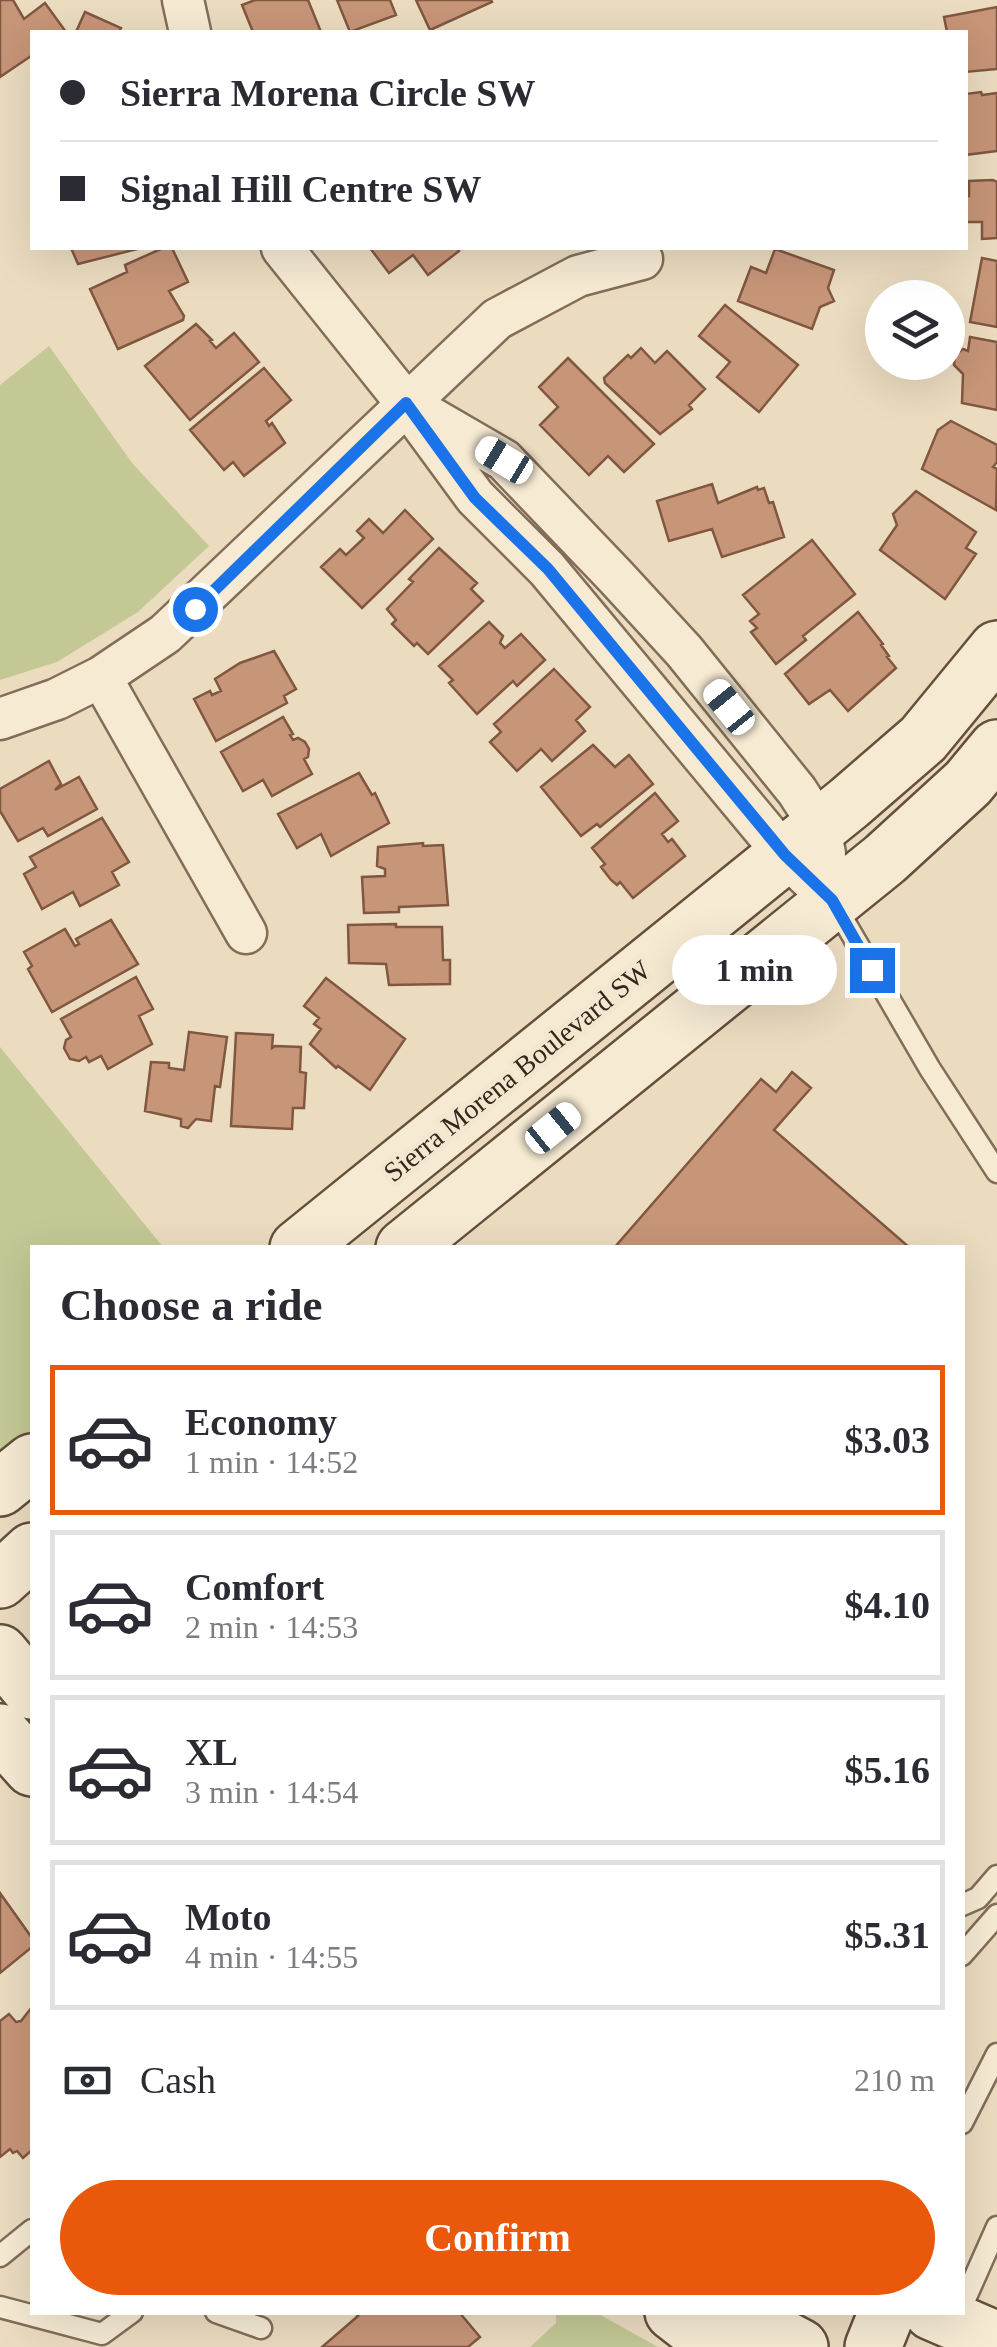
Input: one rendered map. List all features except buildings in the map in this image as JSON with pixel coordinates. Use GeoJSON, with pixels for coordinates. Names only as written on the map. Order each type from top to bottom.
{"type":"FeatureCollection","features":[{"type":"Feature","properties":{"kind":"street"},"geometry":{"type":"LineString","coordinates":[[183,0],[190,30]]}},
{"type":"Feature","properties":{"kind":"street"},"geometry":{"type":"LineString","coordinates":[[284,250],[406,403],[504,460],[684,651],[797,790],[802,841],[832,900]]}},
{"type":"Feature","properties":{"kind":"street"},"geometry":{"type":"LineString","coordinates":[[0,719],[57,698],[150,646],[195,609],[497,320],[578,276],[642,259]]}},
{"type":"Feature","properties":{"kind":"street","name":"Sierra Morena Boulevard SW"},"geometry":{"type":"LineString","coordinates":[[302,1245],[802,841],[922,739],[997,649]]}},
{"type":"Feature","properties":{"kind":"street"},"geometry":{"type":"LineString","coordinates":[[100,677],[246,933]]}},
{"type":"Feature","properties":{"kind":"street"},"geometry":{"type":"LineString","coordinates":[[408,1245],[832,900],[954,796],[997,748]]}},
{"type":"Feature","properties":{"kind":"street"},"geometry":{"type":"LineString","coordinates":[[0,1488],[30,1464]]}},
{"type":"Feature","properties":{"kind":"street"},"geometry":{"type":"LineString","coordinates":[[0,1580],[30,1554]]}},
{"type":"Feature","properties":{"kind":"street"},"geometry":{"type":"LineString","coordinates":[[0,1653],[30,1689]]}},
{"type":"Feature","properties":{"kind":"street"},"geometry":{"type":"LineString","coordinates":[[0,1732],[30,1766]]}},
{"type":"Feature","properties":{"kind":"street"},"geometry":{"type":"LineString","coordinates":[[677,2315],[718,2347]]}},
{"type":"Feature","properties":{"kind":"street"},"geometry":{"type":"LineString","coordinates":[[740,2315],[800,2347]]}},
{"type":"Feature","properties":{"kind":"street"},"geometry":{"type":"LineString","coordinates":[[873,2347],[886,2315]]}},
{"type":"Feature","properties":{"kind":"lane"},"geometry":{"type":"LineString","coordinates":[[832,900],[930,1069],[997,1172]]}},
{"type":"Feature","properties":{"kind":"lane"},"geometry":{"type":"LineString","coordinates":[[965,1904],[978,1898],[997,1876]]}},
{"type":"Feature","properties":{"kind":"lane"},"geometry":{"type":"LineString","coordinates":[[965,1952],[997,1915]]}},
{"type":"Feature","properties":{"kind":"lane"},"geometry":{"type":"LineString","coordinates":[[965,2117],[997,2054]]}},
{"type":"Feature","properties":{"kind":"lane"},"geometry":{"type":"LineString","coordinates":[[0,2256],[30,2232]]}},
{"type":"Feature","properties":{"kind":"lane"},"geometry":{"type":"LineString","coordinates":[[965,2307],[996,2232]]}},
{"type":"Feature","properties":{"kind":"lane"},"geometry":{"type":"LineString","coordinates":[[0,2307],[30,2315]]}},
{"type":"Feature","properties":{"kind":"lane"},"geometry":{"type":"LineString","coordinates":[[30,2315],[102,2334],[128,2315]]}},
{"type":"Feature","properties":{"kind":"lane"},"geometry":{"type":"LineString","coordinates":[[224,2315],[261,2328]]}},
{"type":"Feature","properties":{"kind":"green space"},"geometry":{"type":"Polygon","coordinates":[[[49,346],[132,463],[209,546],[138,612],[57,662],[0,680],[0,385],[49,346]]]}},
{"type":"Feature","properties":{"kind":"green space"},"geometry":{"type":"Polygon","coordinates":[[[0,1047],[161,1245],[30,1245],[30,1432],[0,1457],[0,1047]]]}},
{"type":"Feature","properties":{"kind":"green space"},"geometry":{"type":"Polygon","coordinates":[[[556,2315],[601,2315],[658,2347],[530,2347],[556,2323],[556,2315]]]}},
{"type":"Feature","properties":{"kind":"route"},"geometry":{"type":"LineString","coordinates":[[195,609],[406,403],[475,498],[548,569],[785,855],[832,900],[872,970]]}}]}
